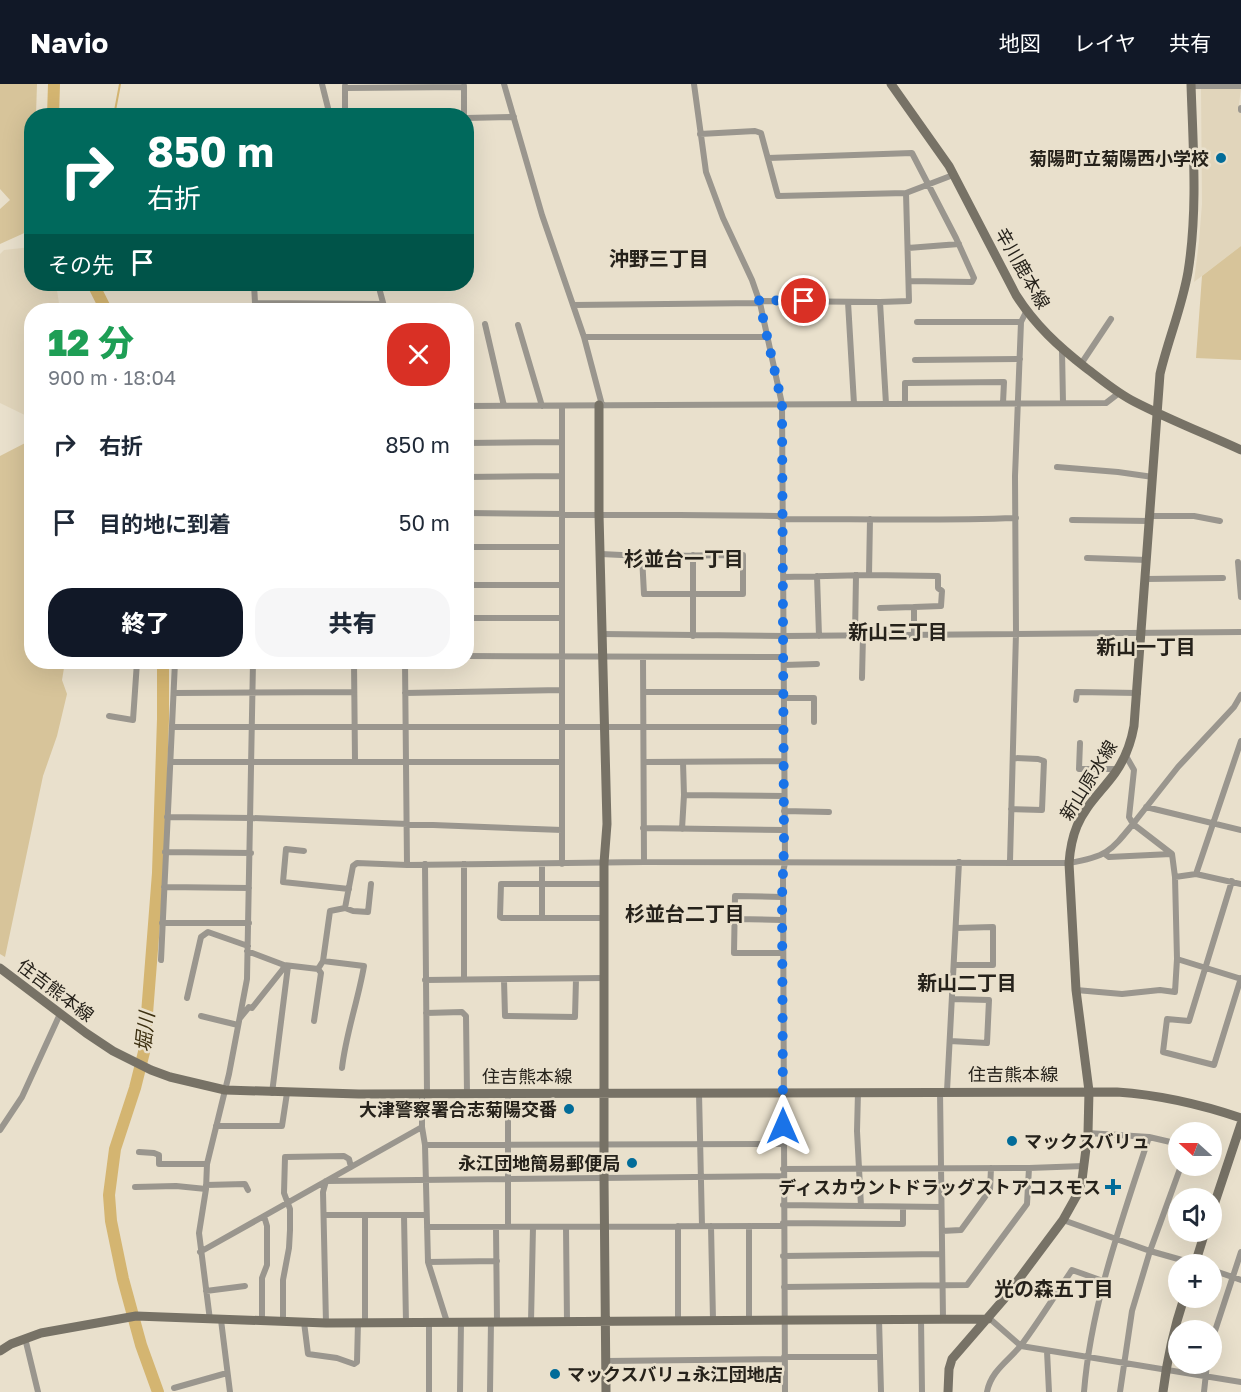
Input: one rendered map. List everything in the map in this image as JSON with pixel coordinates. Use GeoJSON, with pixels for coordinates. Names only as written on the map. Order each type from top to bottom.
{"type":"FeatureCollection","features":[{"type":"Feature","properties":{"kind":"main road","name":"辛川鹿本線"},"geometry":{"type":"LineString","coordinates":[[891,84],[929,136],[953,175],[1026,312],[1043,332],[1062,350],[1119,393],[1241,450]]}},
{"type":"Feature","properties":{"kind":"main road","name":"新山原水線"},"geometry":{"type":"LineString","coordinates":[[1089,1091],[1076,990],[1071,843],[1077,825],[1087,808],[1118,769],[1125,756],[1134,726],[1160,374],[1187,275],[1192,241],[1194,204],[1191,85]]}},
{"type":"Feature","properties":{"kind":"main road"},"geometry":{"type":"LineString","coordinates":[[600,405],[599,514],[607,824],[604,863],[606,1392]]}},
{"type":"Feature","properties":{"kind":"main road","name":"住吉熊本線"},"geometry":{"type":"LineString","coordinates":[[0,968],[113,1051],[151,1071],[193,1084],[225,1090],[272,1093],[1089,1091],[1142,1093],[1167,1097],[1192,1102],[1241,1119]]}},
{"type":"Feature","properties":{"kind":"main road"},"geometry":{"type":"LineString","coordinates":[[948,1392],[952,1359],[988,1318],[1063,1220],[1077,1195],[1084,1166],[1088,1133],[1089,1091]]}},
{"type":"Feature","properties":{"kind":"main road"},"geometry":{"type":"LineString","coordinates":[[1220,1188],[1241,1124]]}},
{"type":"Feature","properties":{"kind":"main road"},"geometry":{"type":"LineString","coordinates":[[1163,1392],[1175,1324],[1181,1308]]}},
{"type":"Feature","properties":{"kind":"main road"},"geometry":{"type":"LineString","coordinates":[[0,1351],[25,1338],[41,1333],[136,1316],[326,1323],[988,1318]]}},
{"type":"Feature","properties":{"kind":"street"},"geometry":{"type":"LineString","coordinates":[[322,84],[328,108]]}},
{"type":"Feature","properties":{"kind":"street"},"geometry":{"type":"LineString","coordinates":[[504,84],[542,215],[584,337],[600,405]]}},
{"type":"Feature","properties":{"kind":"street"},"geometry":{"type":"LineString","coordinates":[[694,84],[706,172],[760,302],[782,404],[785,1392]]}},
{"type":"Feature","properties":{"kind":"street"},"geometry":{"type":"LineString","coordinates":[[1191,85],[1241,86]]}},
{"type":"Feature","properties":{"kind":"street"},"geometry":{"type":"LineString","coordinates":[[345,108],[345,86],[464,86],[465,108]]}},
{"type":"Feature","properties":{"kind":"street"},"geometry":{"type":"LineString","coordinates":[[474,117],[514,117]]}},
{"type":"Feature","properties":{"kind":"street"},"geometry":{"type":"LineString","coordinates":[[700,134],[755,131],[761,133],[778,196],[906,194],[953,175]]}},
{"type":"Feature","properties":{"kind":"street"},"geometry":{"type":"LineString","coordinates":[[768,158],[912,153],[974,278],[972,282],[909,281]]}},
{"type":"Feature","properties":{"kind":"street"},"geometry":{"type":"LineString","coordinates":[[573,304],[909,301],[906,194]]}},
{"type":"Feature","properties":{"kind":"street"},"geometry":{"type":"LineString","coordinates":[[908,248],[959,244]]}},
{"type":"Feature","properties":{"kind":"street"},"geometry":{"type":"LineString","coordinates":[[848,302],[854,404]]}},
{"type":"Feature","properties":{"kind":"street"},"geometry":{"type":"LineString","coordinates":[[880,302],[886,404]]}},
{"type":"Feature","properties":{"kind":"street"},"geometry":{"type":"LineString","coordinates":[[1010,861],[1016,633],[1015,476],[1021,322],[1026,312]]}},
{"type":"Feature","properties":{"kind":"street"},"geometry":{"type":"LineString","coordinates":[[1081,364],[1111,319]]}},
{"type":"Feature","properties":{"kind":"street"},"geometry":{"type":"LineString","coordinates":[[917,322],[1021,322]]}},
{"type":"Feature","properties":{"kind":"street"},"geometry":{"type":"LineString","coordinates":[[485,324],[504,406]]}},
{"type":"Feature","properties":{"kind":"street"},"geometry":{"type":"LineString","coordinates":[[518,325],[542,406]]}},
{"type":"Feature","properties":{"kind":"street"},"geometry":{"type":"LineString","coordinates":[[584,337],[768,337]]}},
{"type":"Feature","properties":{"kind":"street"},"geometry":{"type":"LineString","coordinates":[[1062,350],[1062,403]]}},
{"type":"Feature","properties":{"kind":"street"},"geometry":{"type":"LineString","coordinates":[[915,360],[1020,359]]}},
{"type":"Feature","properties":{"kind":"street"},"geometry":{"type":"LineString","coordinates":[[905,404],[904,383],[1004,382],[1003,403]]}},
{"type":"Feature","properties":{"kind":"street"},"geometry":{"type":"LineString","coordinates":[[474,406],[1106,403],[1119,393]]}},
{"type":"Feature","properties":{"kind":"street"},"geometry":{"type":"LineString","coordinates":[[562,406],[562,864]]}},
{"type":"Feature","properties":{"kind":"street"},"geometry":{"type":"LineString","coordinates":[[474,443],[562,442]]}},
{"type":"Feature","properties":{"kind":"street"},"geometry":{"type":"LineString","coordinates":[[1057,467],[1153,477]]}},
{"type":"Feature","properties":{"kind":"street"},"geometry":{"type":"LineString","coordinates":[[474,477],[562,476]]}},
{"type":"Feature","properties":{"kind":"street"},"geometry":{"type":"LineString","coordinates":[[474,513],[778,516],[783,519],[1016,518]]}},
{"type":"Feature","properties":{"kind":"street"},"geometry":{"type":"LineString","coordinates":[[1072,520],[1194,516],[1220,522]]}},
{"type":"Feature","properties":{"kind":"street"},"geometry":{"type":"LineString","coordinates":[[869,575],[870,519]]}},
{"type":"Feature","properties":{"kind":"street"},"geometry":{"type":"LineString","coordinates":[[474,547],[562,547]]}},
{"type":"Feature","properties":{"kind":"street"},"geometry":{"type":"LineString","coordinates":[[601,554],[743,555],[743,594],[645,594],[642,556]]}},
{"type":"Feature","properties":{"kind":"street"},"geometry":{"type":"LineString","coordinates":[[693,555],[693,636]]}},
{"type":"Feature","properties":{"kind":"street"},"geometry":{"type":"LineString","coordinates":[[1087,558],[1147,560]]}},
{"type":"Feature","properties":{"kind":"street"},"geometry":{"type":"LineString","coordinates":[[1238,562],[1241,597]]}},
{"type":"Feature","properties":{"kind":"street"},"geometry":{"type":"LineString","coordinates":[[855,636],[856,575]]}},
{"type":"Feature","properties":{"kind":"street"},"geometry":{"type":"LineString","coordinates":[[817,576],[819,636]]}},
{"type":"Feature","properties":{"kind":"street"},"geometry":{"type":"LineString","coordinates":[[784,577],[938,576],[938,588],[942,591],[941,606],[880,608]]}},
{"type":"Feature","properties":{"kind":"street"},"geometry":{"type":"LineString","coordinates":[[1146,579],[1223,578]]}},
{"type":"Feature","properties":{"kind":"street"},"geometry":{"type":"LineString","coordinates":[[474,585],[562,585]]}},
{"type":"Feature","properties":{"kind":"street"},"geometry":{"type":"LineString","coordinates":[[914,607],[914,635]]}},
{"type":"Feature","properties":{"kind":"street"},"geometry":{"type":"LineString","coordinates":[[474,618],[562,618]]}},
{"type":"Feature","properties":{"kind":"street"},"geometry":{"type":"LineString","coordinates":[[602,634],[863,636],[1241,632]]}},
{"type":"Feature","properties":{"kind":"street"},"geometry":{"type":"LineString","coordinates":[[862,678],[863,636]]}},
{"type":"Feature","properties":{"kind":"street"},"geometry":{"type":"LineString","coordinates":[[474,656],[784,657]]}},
{"type":"Feature","properties":{"kind":"street"},"geometry":{"type":"LineString","coordinates":[[643,657],[644,862]]}},
{"type":"Feature","properties":{"kind":"street"},"geometry":{"type":"LineString","coordinates":[[784,665],[817,664]]}},
{"type":"Feature","properties":{"kind":"street"},"geometry":{"type":"LineString","coordinates":[[109,716],[133,720],[137,669]]}},
{"type":"Feature","properties":{"kind":"street"},"geometry":{"type":"LineString","coordinates":[[161,960],[175,669]]}},
{"type":"Feature","properties":{"kind":"street"},"geometry":{"type":"LineString","coordinates":[[210,1320],[199,1233],[207,1164],[225,1090],[247,979],[252,818],[253,669]]}},
{"type":"Feature","properties":{"kind":"street"},"geometry":{"type":"LineString","coordinates":[[354,669],[355,761]]}},
{"type":"Feature","properties":{"kind":"street"},"geometry":{"type":"LineString","coordinates":[[405,669],[407,865]]}},
{"type":"Feature","properties":{"kind":"street"},"geometry":{"type":"LineString","coordinates":[[405,693],[562,690]]}},
{"type":"Feature","properties":{"kind":"street"},"geometry":{"type":"LineString","coordinates":[[174,693],[354,692]]}},
{"type":"Feature","properties":{"kind":"street"},"geometry":{"type":"LineString","coordinates":[[644,692],[784,695],[814,698],[814,722]]}},
{"type":"Feature","properties":{"kind":"street"},"geometry":{"type":"LineString","coordinates":[[1076,700],[1077,692],[1138,693]]}},
{"type":"Feature","properties":{"kind":"street"},"geometry":{"type":"LineString","coordinates":[[345,908],[353,866],[357,863],[407,865],[1010,861],[1070,863],[1097,858],[1117,844],[1178,767],[1234,707],[1241,695]]}},
{"type":"Feature","properties":{"kind":"street"},"geometry":{"type":"LineString","coordinates":[[1234,707],[1241,711]]}},
{"type":"Feature","properties":{"kind":"street"},"geometry":{"type":"LineString","coordinates":[[172,727],[784,727]]}},
{"type":"Feature","properties":{"kind":"street"},"geometry":{"type":"LineString","coordinates":[[1196,874],[1241,741]]}},
{"type":"Feature","properties":{"kind":"street"},"geometry":{"type":"LineString","coordinates":[[1080,743],[1079,769],[1118,769]]}},
{"type":"Feature","properties":{"kind":"street"},"geometry":{"type":"LineString","coordinates":[[1076,990],[1122,994],[1160,990],[1175,992],[1177,959],[1175,877],[1172,854],[1132,824],[1129,818],[1134,770],[1125,756]]}},
{"type":"Feature","properties":{"kind":"street"},"geometry":{"type":"LineString","coordinates":[[1011,809],[1042,810],[1044,761],[1013,758]]}},
{"type":"Feature","properties":{"kind":"street"},"geometry":{"type":"LineString","coordinates":[[644,762],[784,761]]}},
{"type":"Feature","properties":{"kind":"street"},"geometry":{"type":"LineString","coordinates":[[171,762],[562,762]]}},
{"type":"Feature","properties":{"kind":"street"},"geometry":{"type":"LineString","coordinates":[[682,829],[683,762]]}},
{"type":"Feature","properties":{"kind":"street"},"geometry":{"type":"LineString","coordinates":[[684,795],[784,796]]}},
{"type":"Feature","properties":{"kind":"street"},"geometry":{"type":"LineString","coordinates":[[1146,807],[1241,830]]}},
{"type":"Feature","properties":{"kind":"street"},"geometry":{"type":"LineString","coordinates":[[784,811],[829,812]]}},
{"type":"Feature","properties":{"kind":"street"},"geometry":{"type":"LineString","coordinates":[[167,817],[562,830]]}},
{"type":"Feature","properties":{"kind":"street"},"geometry":{"type":"LineString","coordinates":[[643,828],[784,830]]}},
{"type":"Feature","properties":{"kind":"street"},"geometry":{"type":"LineString","coordinates":[[303,850],[286,849],[283,882],[349,889]]}},
{"type":"Feature","properties":{"kind":"street"},"geometry":{"type":"LineString","coordinates":[[165,852],[250,853]]}},
{"type":"Feature","properties":{"kind":"street"},"geometry":{"type":"LineString","coordinates":[[1105,854],[1109,857],[1172,854]]}},
{"type":"Feature","properties":{"kind":"street"},"geometry":{"type":"LineString","coordinates":[[943,1318],[941,1168],[944,1091],[955,965],[959,862]]}},
{"type":"Feature","properties":{"kind":"street"},"geometry":{"type":"LineString","coordinates":[[425,864],[426,1013],[422,1127],[425,1145],[426,1227],[428,1262],[447,1322]]}},
{"type":"Feature","properties":{"kind":"street"},"geometry":{"type":"LineString","coordinates":[[464,864],[464,979]]}},
{"type":"Feature","properties":{"kind":"street"},"geometry":{"type":"LineString","coordinates":[[542,864],[542,918]]}},
{"type":"Feature","properties":{"kind":"street"},"geometry":{"type":"LineString","coordinates":[[1175,877],[1196,874],[1241,884]]}},
{"type":"Feature","properties":{"kind":"street"},"geometry":{"type":"LineString","coordinates":[[1177,959],[1206,967],[1241,979],[1214,1065],[1163,1052],[1167,1019],[1189,1021],[1206,967],[1232,882]]}},
{"type":"Feature","properties":{"kind":"street"},"geometry":{"type":"LineString","coordinates":[[318,969],[323,961],[330,911],[345,908],[368,912],[371,884]]}},
{"type":"Feature","properties":{"kind":"street"},"geometry":{"type":"LineString","coordinates":[[604,884],[501,884],[500,917],[604,918]]}},
{"type":"Feature","properties":{"kind":"street"},"geometry":{"type":"LineString","coordinates":[[164,887],[249,888]]}},
{"type":"Feature","properties":{"kind":"street"},"geometry":{"type":"LineString","coordinates":[[782,897],[735,896],[734,953],[782,953]]}},
{"type":"Feature","properties":{"kind":"street"},"geometry":{"type":"LineString","coordinates":[[735,919],[782,920]]}},
{"type":"Feature","properties":{"kind":"street"},"geometry":{"type":"LineString","coordinates":[[162,923],[249,922]]}},
{"type":"Feature","properties":{"kind":"street"},"geometry":{"type":"LineString","coordinates":[[955,965],[993,965],[993,927],[956,927]]}},
{"type":"Feature","properties":{"kind":"street"},"geometry":{"type":"LineString","coordinates":[[187,998],[201,937],[208,932],[286,965],[318,969]]}},
{"type":"Feature","properties":{"kind":"street"},"geometry":{"type":"LineString","coordinates":[[323,961],[364,966],[346,1040],[342,1068]]}},
{"type":"Feature","properties":{"kind":"street"},"geometry":{"type":"LineString","coordinates":[[239,1021],[286,965]]}},
{"type":"Feature","properties":{"kind":"street"},"geometry":{"type":"LineString","coordinates":[[272,1093],[286,965]]}},
{"type":"Feature","properties":{"kind":"street"},"geometry":{"type":"LineString","coordinates":[[314,1021],[313,1003],[321,973],[318,969]]}},
{"type":"Feature","properties":{"kind":"street"},"geometry":{"type":"LineString","coordinates":[[425,980],[604,978]]}},
{"type":"Feature","properties":{"kind":"street"},"geometry":{"type":"LineString","coordinates":[[504,980],[505,1016],[576,1017],[576,979]]}},
{"type":"Feature","properties":{"kind":"street"},"geometry":{"type":"LineString","coordinates":[[950,1041],[987,1043],[989,1000],[952,999]]}},
{"type":"Feature","properties":{"kind":"street"},"geometry":{"type":"LineString","coordinates":[[426,1013],[462,1012],[466,1016],[467,1093]]}},
{"type":"Feature","properties":{"kind":"street"},"geometry":{"type":"LineString","coordinates":[[0,1130],[22,1096],[60,1014]]}},
{"type":"Feature","properties":{"kind":"street"},"geometry":{"type":"LineString","coordinates":[[201,1016],[239,1021]]}},
{"type":"Feature","properties":{"kind":"street"},"geometry":{"type":"LineString","coordinates":[[508,1092],[508,1227]]}},
{"type":"Feature","properties":{"kind":"street"},"geometry":{"type":"LineString","coordinates":[[858,1092],[861,1206]]}},
{"type":"Feature","properties":{"kind":"street"},"geometry":{"type":"LineString","coordinates":[[216,1125],[282,1126],[287,1093]]}},
{"type":"Feature","properties":{"kind":"street"},"geometry":{"type":"LineString","coordinates":[[699,1093],[702,1226]]}},
{"type":"Feature","properties":{"kind":"street"},"geometry":{"type":"LineString","coordinates":[[200,1252],[422,1127]]}},
{"type":"Feature","properties":{"kind":"street"},"geometry":{"type":"LineString","coordinates":[[1088,1133],[1149,1137],[1168,1141]]}},
{"type":"Feature","properties":{"kind":"street"},"geometry":{"type":"LineString","coordinates":[[1084,1392],[1087,1357],[1103,1281],[1149,1137]]}},
{"type":"Feature","properties":{"kind":"street"},"geometry":{"type":"LineString","coordinates":[[425,1145],[783,1143]]}},
{"type":"Feature","properties":{"kind":"street"},"geometry":{"type":"LineString","coordinates":[[139,1152],[159,1155],[159,1164],[207,1164]]}},
{"type":"Feature","properties":{"kind":"street"},"geometry":{"type":"LineString","coordinates":[[283,1322],[283,1280],[290,1230],[288,1203],[284,1193],[285,1157],[344,1156],[349,1159],[351,1167]]}},
{"type":"Feature","properties":{"kind":"street"},"geometry":{"type":"LineString","coordinates":[[326,1181],[701,1178],[859,1169],[1084,1166]]}},
{"type":"Feature","properties":{"kind":"street"},"geometry":{"type":"LineString","coordinates":[[942,1231],[962,1230],[990,1190],[991,1168]]}},
{"type":"Feature","properties":{"kind":"street"},"geometry":{"type":"LineString","coordinates":[[784,1287],[967,1286],[1028,1204],[1029,1168]]}},
{"type":"Feature","properties":{"kind":"street"},"geometry":{"type":"LineString","coordinates":[[1120,1392],[1132,1311],[1150,1251],[1177,1176]]}},
{"type":"Feature","properties":{"kind":"street"},"geometry":{"type":"LineString","coordinates":[[326,1181],[323,1192],[326,1323]]}},
{"type":"Feature","properties":{"kind":"street"},"geometry":{"type":"LineString","coordinates":[[135,1187],[206,1187],[245,1184],[248,1190]]}},
{"type":"Feature","properties":{"kind":"street"},"geometry":{"type":"LineString","coordinates":[[783,1205],[941,1207]]}},
{"type":"Feature","properties":{"kind":"street"},"geometry":{"type":"LineString","coordinates":[[426,1227],[903,1224],[903,1207]]}},
{"type":"Feature","properties":{"kind":"street"},"geometry":{"type":"LineString","coordinates":[[324,1215],[426,1215]]}},
{"type":"Feature","properties":{"kind":"street"},"geometry":{"type":"LineString","coordinates":[[304,1322],[308,1354],[337,1358],[354,1364],[357,1362],[361,1322],[364,1215]]}},
{"type":"Feature","properties":{"kind":"street"},"geometry":{"type":"LineString","coordinates":[[404,1215],[406,1323]]}},
{"type":"Feature","properties":{"kind":"street"},"geometry":{"type":"LineString","coordinates":[[262,1322],[262,1278],[267,1265],[267,1226],[264,1216]]}},
{"type":"Feature","properties":{"kind":"street"},"geometry":{"type":"LineString","coordinates":[[1063,1220],[1168,1256]]}},
{"type":"Feature","properties":{"kind":"street"},"geometry":{"type":"LineString","coordinates":[[678,1226],[678,1320]]}},
{"type":"Feature","properties":{"kind":"street"},"geometry":{"type":"LineString","coordinates":[[711,1226],[713,1320]]}},
{"type":"Feature","properties":{"kind":"street"},"geometry":{"type":"LineString","coordinates":[[749,1226],[749,1320]]}},
{"type":"Feature","properties":{"kind":"street"},"geometry":{"type":"LineString","coordinates":[[490,1392],[496,1227]]}},
{"type":"Feature","properties":{"kind":"street"},"geometry":{"type":"LineString","coordinates":[[531,1322],[533,1227]]}},
{"type":"Feature","properties":{"kind":"street"},"geometry":{"type":"LineString","coordinates":[[566,1227],[567,1322]]}},
{"type":"Feature","properties":{"kind":"street"},"geometry":{"type":"LineString","coordinates":[[1218,1320],[1241,1252]]}},
{"type":"Feature","properties":{"kind":"street"},"geometry":{"type":"LineString","coordinates":[[783,1256],[942,1254]]}},
{"type":"Feature","properties":{"kind":"street"},"geometry":{"type":"LineString","coordinates":[[428,1262],[496,1261]]}},
{"type":"Feature","properties":{"kind":"street"},"geometry":{"type":"LineString","coordinates":[[987,1392],[989,1383],[996,1372],[1021,1346],[1072,1270],[1103,1281]]}},
{"type":"Feature","properties":{"kind":"street"},"geometry":{"type":"LineString","coordinates":[[1222,1274],[1241,1280]]}},
{"type":"Feature","properties":{"kind":"street"},"geometry":{"type":"LineString","coordinates":[[206,1291],[245,1286]]}},
{"type":"Feature","properties":{"kind":"street"},"geometry":{"type":"LineString","coordinates":[[988,1318],[1021,1346],[1241,1382]]}},
{"type":"Feature","properties":{"kind":"street"},"geometry":{"type":"LineString","coordinates":[[879,1319],[881,1392]]}},
{"type":"Feature","properties":{"kind":"street"},"geometry":{"type":"LineString","coordinates":[[921,1319],[922,1392]]}},
{"type":"Feature","properties":{"kind":"street"},"geometry":{"type":"LineString","coordinates":[[221,1320],[230,1392]]}},
{"type":"Feature","properties":{"kind":"street"},"geometry":{"type":"LineString","coordinates":[[460,1392],[461,1322]]}},
{"type":"Feature","properties":{"kind":"street"},"geometry":{"type":"LineString","coordinates":[[429,1323],[429,1392]]}},
{"type":"Feature","properties":{"kind":"street"},"geometry":{"type":"LineString","coordinates":[[25,1338],[38,1392]]}},
{"type":"Feature","properties":{"kind":"street"},"geometry":{"type":"LineString","coordinates":[[1047,1351],[1049,1392]]}},
{"type":"Feature","properties":{"kind":"street"},"geometry":{"type":"LineString","coordinates":[[606,1361],[880,1357]]}},
{"type":"Feature","properties":{"kind":"street"},"geometry":{"type":"LineString","coordinates":[[174,1388],[227,1373]]}},
{"type":"Feature","properties":{"kind":"street"},"geometry":{"type":"LineString","coordinates":[[1204,1392],[1205,1374]]}},
{"type":"Feature","properties":{"kind":"shaded area"},"geometry":{"type":"Polygon","coordinates":[[[0,84],[37,84],[36,108],[24,108],[24,233],[0,244],[0,209],[10,200],[0,189],[0,84]]]}},
{"type":"Feature","properties":{"kind":"shaded area","name":"菊陽町立菊陽西小学校"},"geometry":{"type":"Polygon","coordinates":[[[1201,89],[1241,89],[1238,112],[1241,113],[1241,246],[1194,282],[1202,204],[1201,89]]]}},
{"type":"Feature","properties":{"kind":"shaded area"},"geometry":{"type":"Polygon","coordinates":[[[1241,246],[1241,360],[1196,358],[1202,276],[1241,246]]]}},
{"type":"Feature","properties":{"kind":"shaded area"},"geometry":{"type":"Polygon","coordinates":[[[24,248],[24,291],[57,291],[59,303],[24,303],[24,415],[0,403],[0,254],[4,250],[24,248]]]}},
{"type":"Feature","properties":{"kind":"shaded area"},"geometry":{"type":"Polygon","coordinates":[[[24,444],[24,669],[64,669],[62,680],[67,694],[57,736],[43,776],[5,957],[0,954],[0,456],[24,444]]]}},
{"type":"Feature","properties":{"kind":"waterway","name":"堀川"},"geometry":{"type":"LineString","coordinates":[[53,108],[54,84]]}},
{"type":"Feature","properties":{"kind":"waterway"},"geometry":{"type":"LineString","coordinates":[[116,108],[120,84]]}},
{"type":"Feature","properties":{"kind":"waterway","name":"堀川"},"geometry":{"type":"LineString","coordinates":[[96,291],[102,303]]}},
{"type":"Feature","properties":{"kind":"waterway","name":"堀川"},"geometry":{"type":"LineString","coordinates":[[158,1392],[141,1345],[123,1279],[111,1221],[109,1195],[115,1149],[144,1052],[158,873],[163,669]]}},
{"type":"Feature","properties":{"kind":"place","name":"菊陽町立菊陽西小学校"},"geometry":{"type":"Point","coordinates":[1221,158]}},
{"type":"Feature","properties":{"kind":"place","name":"大津警察署合志菊陽交番"},"geometry":{"type":"Point","coordinates":[569,1109]}},
{"type":"Feature","properties":{"kind":"place","name":"マックスバリュ"},"geometry":{"type":"Point","coordinates":[1012,1141]}},
{"type":"Feature","properties":{"kind":"place","name":"永江団地簡易郵便局"},"geometry":{"type":"Point","coordinates":[632,1163]}},
{"type":"Feature","properties":{"kind":"place","name":"ディスカウントドラッグストアコスモス"},"geometry":{"type":"Point","coordinates":[1113,1187]}},
{"type":"Feature","properties":{"kind":"place","name":"マックスバリュ永江団地店"},"geometry":{"type":"Point","coordinates":[555,1374]}},
{"type":"Feature","properties":{"kind":"district","name":"沖野三丁目"},"geometry":{"type":"Point","coordinates":[659,258]}},
{"type":"Feature","properties":{"kind":"district","name":"杉並台一丁目"},"geometry":{"type":"Point","coordinates":[684,558]}},
{"type":"Feature","properties":{"kind":"district","name":"新山三丁目"},"geometry":{"type":"Point","coordinates":[898,631]}},
{"type":"Feature","properties":{"kind":"district","name":"新山一丁目"},"geometry":{"type":"Point","coordinates":[1146,646]}},
{"type":"Feature","properties":{"kind":"district","name":"杉並台二丁目"},"geometry":{"type":"Point","coordinates":[685,913]}},
{"type":"Feature","properties":{"kind":"district","name":"新山二丁目"},"geometry":{"type":"Point","coordinates":[967,982]}},
{"type":"Feature","properties":{"kind":"district","name":"光の森五丁目"},"geometry":{"type":"Point","coordinates":[1054,1288]}},
{"type":"Feature","properties":{"kind":"route"},"geometry":{"type":"LineString","coordinates":[[783,1126],[782,404],[759,300],[804,301]]}}]}
